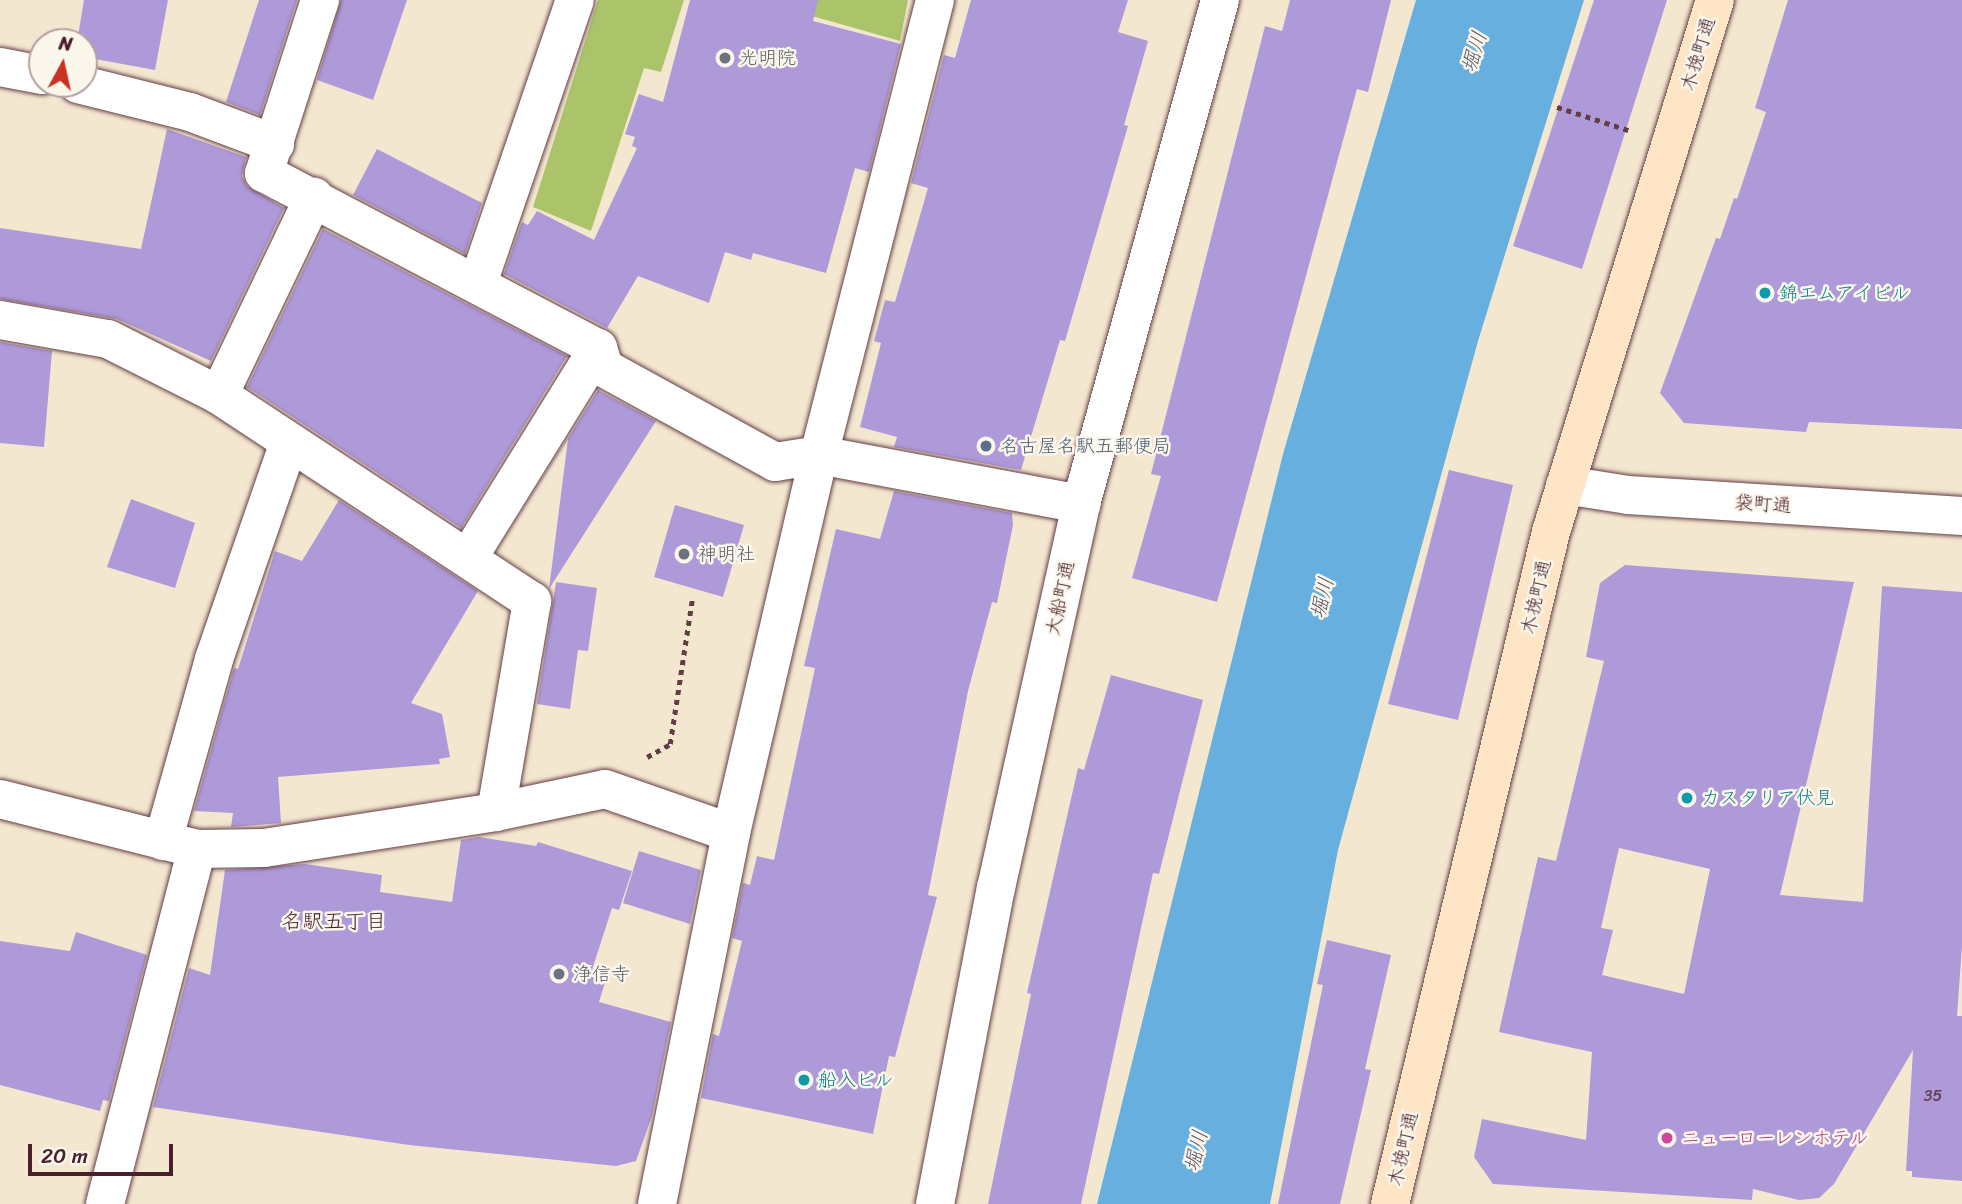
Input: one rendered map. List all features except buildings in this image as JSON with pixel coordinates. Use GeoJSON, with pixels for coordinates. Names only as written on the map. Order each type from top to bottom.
{"type":"FeatureCollection","features":[{"type":"Feature","properties":{"kind":"street"},"geometry":{"type":"LineString","coordinates":[[269,158],[320,0]]}},
{"type":"Feature","properties":{"kind":"street"},"geometry":{"type":"LineString","coordinates":[[478,283],[575,0]]}},
{"type":"Feature","properties":{"kind":"street"},"geometry":{"type":"LineString","coordinates":[[657,1204],[731,832],[818,455],[935,0]]}},
{"type":"Feature","properties":{"kind":"street","name":"大船町通"},"geometry":{"type":"LineString","coordinates":[[935,1204],[996,888],[1081,504],[1220,0]]}},
{"type":"Feature","properties":{"kind":"street","name":"木挽町通"},"geometry":{"type":"LineString","coordinates":[[1390,1204],[1565,485],[1715,0]]}},
{"type":"Feature","properties":{"kind":"street"},"geometry":{"type":"LineString","coordinates":[[0,67],[28,72]]}},
{"type":"Feature","properties":{"kind":"street"},"geometry":{"type":"LineString","coordinates":[[98,89],[190,113],[269,158],[314,197],[598,348],[604,368],[621,380],[775,462],[818,455],[1081,504]]}},
{"type":"Feature","properties":{"kind":"street"},"geometry":{"type":"LineString","coordinates":[[219,395],[314,197]]}},
{"type":"Feature","properties":{"kind":"street"},"geometry":{"type":"LineString","coordinates":[[0,320],[108,339],[219,395],[532,601],[496,812]]}},
{"type":"Feature","properties":{"kind":"street"},"geometry":{"type":"LineString","coordinates":[[468,558],[598,348]]}},
{"type":"Feature","properties":{"kind":"street"},"geometry":{"type":"LineString","coordinates":[[105,1204],[180,845],[214,659],[289,443]]}},
{"type":"Feature","properties":{"kind":"street","name":"袋町通"},"geometry":{"type":"LineString","coordinates":[[1565,485],[1628,495],[1962,516]]}},
{"type":"Feature","properties":{"kind":"street"},"geometry":{"type":"LineString","coordinates":[[0,799],[180,845],[264,848],[496,812],[605,789],[731,832]]}},
{"type":"Feature","properties":{"kind":"path"},"geometry":{"type":"LineString","coordinates":[[1557,107],[1632,131]]}},
{"type":"Feature","properties":{"kind":"path"},"geometry":{"type":"LineString","coordinates":[[605,789],[628,768],[670,744],[692,601]]}},
{"type":"Feature","properties":{"kind":"green space"},"geometry":{"type":"Polygon","coordinates":[[[598,0],[684,0],[661,72],[644,68],[591,231],[533,207],[598,0]]]}},
{"type":"Feature","properties":{"kind":"green space"},"geometry":{"type":"Polygon","coordinates":[[[756,0],[908,0],[900,41],[756,0]]]}},
{"type":"Feature","properties":{"kind":"water","name":"堀川"},"geometry":{"type":"Polygon","coordinates":[[[1416,0],[1584,0],[1478,341],[1338,850],[1270,1204],[1097,1204],[1283,454],[1416,0]]]}},
{"type":"Feature","properties":{"kind":"place","name":"光明院"},"geometry":{"type":"Point","coordinates":[725,58]}},
{"type":"Feature","properties":{"kind":"place","name":"錦エムアイビル"},"geometry":{"type":"Point","coordinates":[1765,293]}},
{"type":"Feature","properties":{"kind":"place","name":"名古屋名駅五郵便局"},"geometry":{"type":"Point","coordinates":[986,446]}},
{"type":"Feature","properties":{"kind":"place","name":"神明社"},"geometry":{"type":"Point","coordinates":[684,554]}},
{"type":"Feature","properties":{"kind":"place","name":"カスタリア伏見"},"geometry":{"type":"Point","coordinates":[1687,798]}},
{"type":"Feature","properties":{"kind":"place","name":"浄信寺"},"geometry":{"type":"Point","coordinates":[559,974]}},
{"type":"Feature","properties":{"kind":"place","name":"船入ビル"},"geometry":{"type":"Point","coordinates":[804,1080]}},
{"type":"Feature","properties":{"kind":"place","name":"ニューローレンホテル"},"geometry":{"type":"Point","coordinates":[1667,1138]}},
{"type":"Feature","properties":{"kind":"district","name":"名駅五丁目"},"geometry":{"type":"Point","coordinates":[334,921]}}]}
